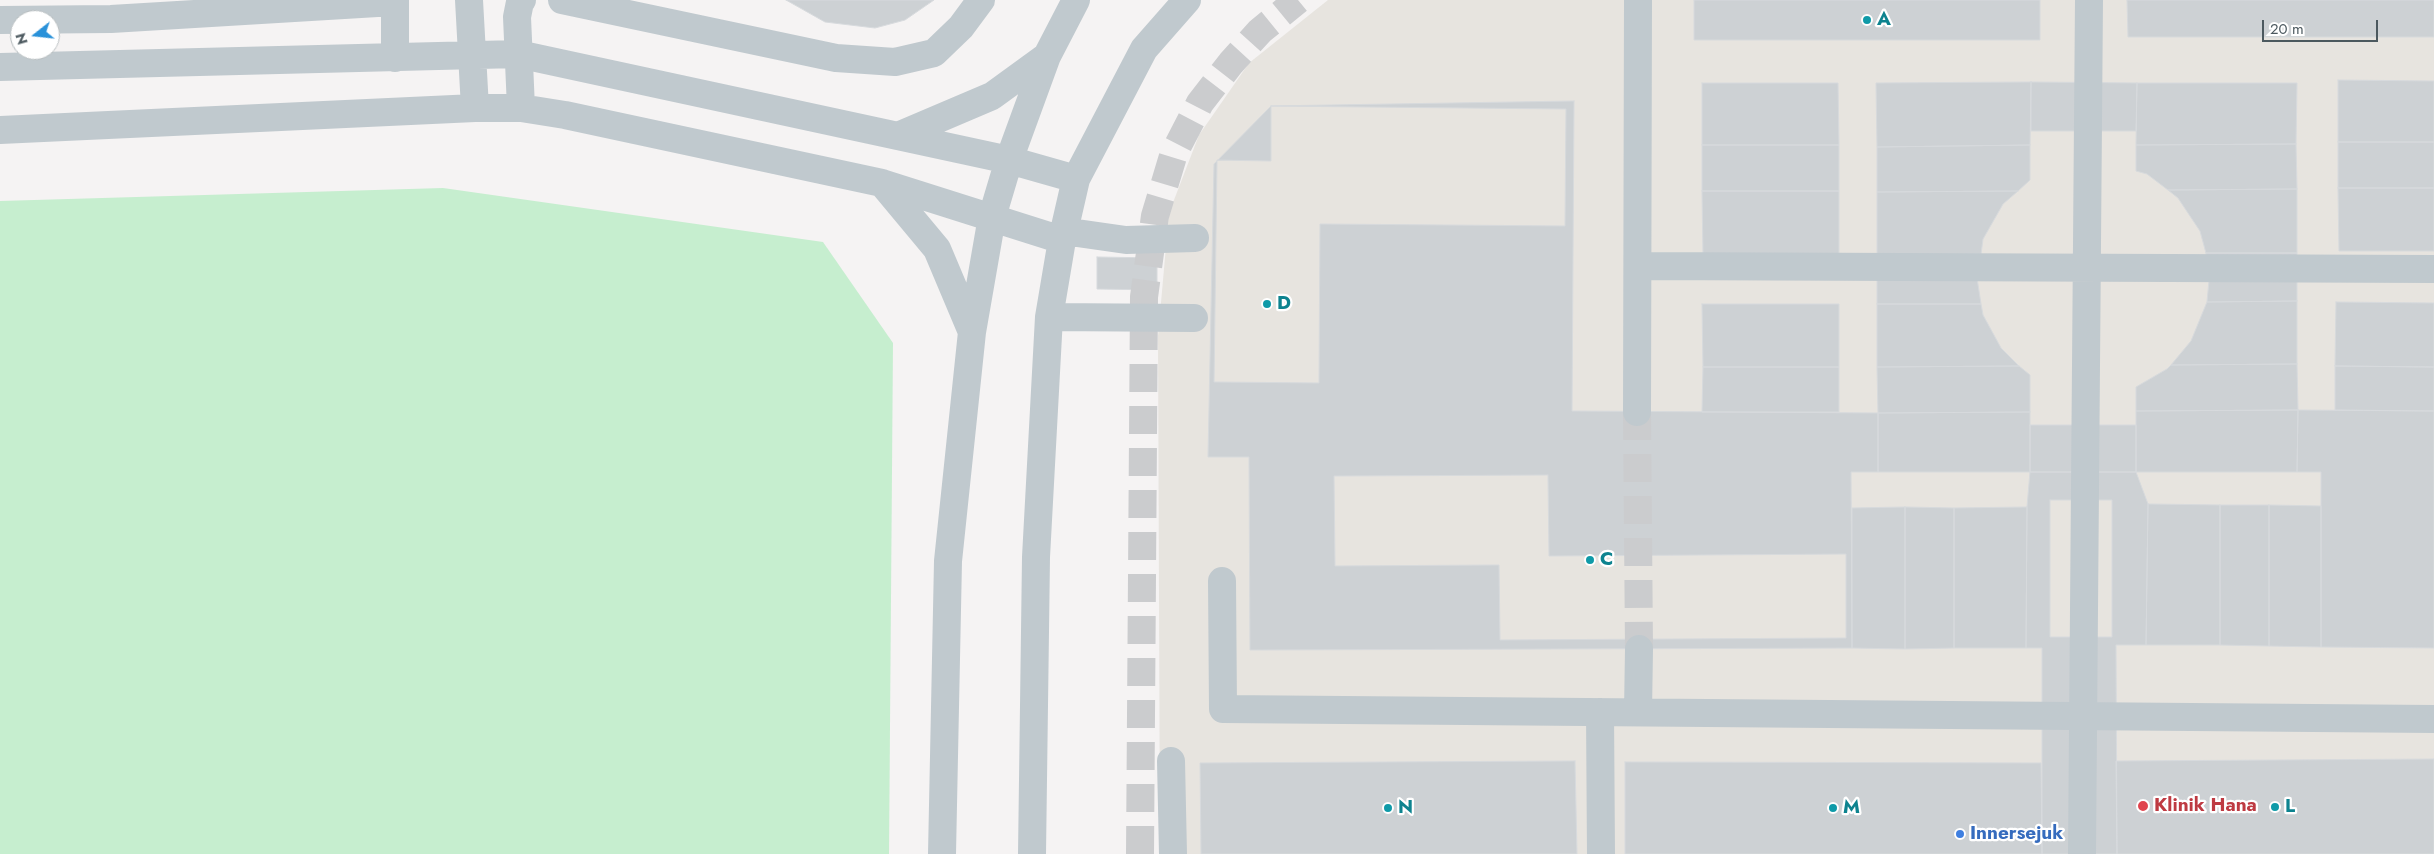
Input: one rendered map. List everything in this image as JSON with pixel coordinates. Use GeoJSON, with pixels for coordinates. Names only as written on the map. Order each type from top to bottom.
{"type":"FeatureCollection","features":[{"type":"Feature","properties":{"kind":"street"},"geometry":{"type":"LineString","coordinates":[[469,0],[475,108]]}},
{"type":"Feature","properties":{"kind":"street"},"geometry":{"type":"LineString","coordinates":[[521,108],[516,17],[522,0]]}},
{"type":"Feature","properties":{"kind":"street"},"geometry":{"type":"LineString","coordinates":[[562,0],[836,58],[895,62],[934,53],[961,27],[981,0]]}},
{"type":"Feature","properties":{"kind":"street"},"geometry":{"type":"LineString","coordinates":[[942,854],[948,561],[972,332],[992,217],[1009,160],[1047,56],[1076,0]]}},
{"type":"Feature","properties":{"kind":"street"},"geometry":{"type":"LineString","coordinates":[[1032,854],[1036,557],[1049,316],[1062,236],[1076,179],[1144,49],[1187,0]]}},
{"type":"Feature","properties":{"kind":"street"},"geometry":{"type":"LineString","coordinates":[[1637,412],[1638,0]]}},
{"type":"Feature","properties":{"kind":"street"},"geometry":{"type":"LineString","coordinates":[[2082,854],[2085,716],[2088,0]]}},
{"type":"Feature","properties":{"kind":"street"},"geometry":{"type":"LineString","coordinates":[[0,20],[111,19],[394,1],[395,58]]}},
{"type":"Feature","properties":{"kind":"street"},"geometry":{"type":"LineString","coordinates":[[0,67],[518,54],[1009,160],[1076,179]]}},
{"type":"Feature","properties":{"kind":"street"},"geometry":{"type":"LineString","coordinates":[[898,136],[992,96],[1047,56]]}},
{"type":"Feature","properties":{"kind":"street"},"geometry":{"type":"LineString","coordinates":[[0,130],[475,108],[521,108],[565,115],[882,183],[992,217],[1062,236],[1126,240],[1195,238]]}},
{"type":"Feature","properties":{"kind":"street"},"geometry":{"type":"LineString","coordinates":[[882,183],[937,249],[972,332]]}},
{"type":"Feature","properties":{"kind":"street"},"geometry":{"type":"LineString","coordinates":[[1638,266],[2434,269]]}},
{"type":"Feature","properties":{"kind":"street"},"geometry":{"type":"LineString","coordinates":[[1049,316],[1194,318]]}},
{"type":"Feature","properties":{"kind":"street"},"geometry":{"type":"LineString","coordinates":[[1222,581],[1223,709],[2434,719]]}},
{"type":"Feature","properties":{"kind":"street"},"geometry":{"type":"LineString","coordinates":[[1638,712],[1639,649]]}},
{"type":"Feature","properties":{"kind":"street"},"geometry":{"type":"LineString","coordinates":[[1600,712],[1601,854]]}},
{"type":"Feature","properties":{"kind":"street"},"geometry":{"type":"LineString","coordinates":[[1171,761],[1173,854]]}},
{"type":"Feature","properties":{"kind":"shaded area"},"geometry":{"type":"Polygon","coordinates":[[[1328,0],[2434,0],[2434,854],[1160,854],[1158,336],[1169,213],[1199,135],[1249,63],[1328,0]]]}},
{"type":"Feature","properties":{"kind":"green space"},"geometry":{"type":"Polygon","coordinates":[[[443,188],[823,242],[893,343],[889,854],[0,854],[0,201],[443,188]]]}},
{"type":"Feature","properties":{"kind":"building"},"geometry":{"type":"Polygon","coordinates":[[[786,0],[934,0],[905,20],[875,28],[825,22],[786,0]]]}},
{"type":"Feature","properties":{"kind":"building","name":"A"},"geometry":{"type":"Polygon","coordinates":[[[1694,0],[2040,0],[2040,40],[1694,40],[1694,0]]]}},
{"type":"Feature","properties":{"kind":"building"},"geometry":{"type":"Polygon","coordinates":[[[2127,0],[2434,0],[2434,37],[2128,37],[2127,0]]]}},
{"type":"Feature","properties":{"kind":"building"},"geometry":{"type":"Polygon","coordinates":[[[2338,80],[2434,81],[2434,142],[2338,142],[2338,80]]]}},
{"type":"Feature","properties":{"kind":"building"},"geometry":{"type":"Polygon","coordinates":[[[2031,82],[2137,83],[2136,131],[2031,131],[2031,82]]]}},
{"type":"Feature","properties":{"kind":"building"},"geometry":{"type":"Polygon","coordinates":[[[2031,82],[2030,145],[1877,147],[1876,83],[2031,82]]]}},
{"type":"Feature","properties":{"kind":"building"},"geometry":{"type":"Polygon","coordinates":[[[1702,83],[1838,83],[1839,145],[1702,145],[1702,83]]]}},
{"type":"Feature","properties":{"kind":"building"},"geometry":{"type":"Polygon","coordinates":[[[2137,83],[2297,83],[2296,144],[2136,145],[2137,83]]]}},
{"type":"Feature","properties":{"kind":"building"},"geometry":{"type":"Polygon","coordinates":[[[1574,101],[1572,411],[1878,413],[1878,472],[1851,472],[1852,648],[1250,650],[1249,457],[1208,457],[1214,164],[1271,106],[1574,101]]]}},
{"type":"Feature","properties":{"kind":"building","name":"D"},"geometry":{"type":"Polygon","coordinates":[[[1271,106],[1566,109],[1565,226],[1320,224],[1319,383],[1214,382],[1217,160],[1271,161],[1271,106]]]}},
{"type":"Feature","properties":{"kind":"building"},"geometry":{"type":"Polygon","coordinates":[[[2338,142],[2434,142],[2434,188],[2338,188],[2338,142]]]}},
{"type":"Feature","properties":{"kind":"building"},"geometry":{"type":"Polygon","coordinates":[[[2296,144],[2297,189],[2168,190],[2147,174],[2136,171],[2136,145],[2296,144]]]}},
{"type":"Feature","properties":{"kind":"building"},"geometry":{"type":"Polygon","coordinates":[[[1702,145],[1839,145],[1839,191],[1702,191],[1702,145]]]}},
{"type":"Feature","properties":{"kind":"building"},"geometry":{"type":"Polygon","coordinates":[[[2030,145],[2030,180],[2018,191],[1877,192],[1877,147],[2030,145]]]}},
{"type":"Feature","properties":{"kind":"building"},"geometry":{"type":"Polygon","coordinates":[[[2338,188],[2434,188],[2434,251],[2339,251],[2338,188]]]}},
{"type":"Feature","properties":{"kind":"building"},"geometry":{"type":"Polygon","coordinates":[[[2297,189],[2297,253],[2206,253],[2200,231],[2178,198],[2168,190],[2297,189]]]}},
{"type":"Feature","properties":{"kind":"building"},"geometry":{"type":"Polygon","coordinates":[[[1702,191],[1839,191],[1839,254],[1703,254],[1702,191]]]}},
{"type":"Feature","properties":{"kind":"building"},"geometry":{"type":"Polygon","coordinates":[[[2018,191],[2003,204],[1983,239],[1981,254],[1877,255],[1877,192],[2018,191]]]}},
{"type":"Feature","properties":{"kind":"building"},"geometry":{"type":"Polygon","coordinates":[[[2206,253],[2297,253],[2297,301],[2207,302],[2210,270],[2206,253]]]}},
{"type":"Feature","properties":{"kind":"building"},"geometry":{"type":"Polygon","coordinates":[[[1877,255],[1977,278],[1981,304],[1877,304],[1877,255]]]}},
{"type":"Feature","properties":{"kind":"building"},"geometry":{"type":"Polygon","coordinates":[[[1097,257],[1157,258],[1157,290],[1097,289],[1097,257]]]}},
{"type":"Feature","properties":{"kind":"building"},"geometry":{"type":"Polygon","coordinates":[[[2297,301],[2297,364],[2171,365],[2191,341],[2207,302],[2297,301]]]}},
{"type":"Feature","properties":{"kind":"building"},"geometry":{"type":"Polygon","coordinates":[[[2336,302],[2434,303],[2434,367],[2335,366],[2336,302]]]}},
{"type":"Feature","properties":{"kind":"building"},"geometry":{"type":"Polygon","coordinates":[[[1702,304],[1839,304],[1839,367],[1703,367],[1702,304]]]}},
{"type":"Feature","properties":{"kind":"building"},"geometry":{"type":"Polygon","coordinates":[[[1877,304],[1981,304],[1983,315],[2001,348],[2019,366],[1877,367],[1877,304]]]}},
{"type":"Feature","properties":{"kind":"building"},"geometry":{"type":"Polygon","coordinates":[[[2297,364],[2298,410],[2136,411],[2136,387],[2171,365],[2297,364]]]}},
{"type":"Feature","properties":{"kind":"building"},"geometry":{"type":"Polygon","coordinates":[[[2019,366],[2030,375],[2030,412],[1878,413],[1877,367],[2019,366]]]}},
{"type":"Feature","properties":{"kind":"building"},"geometry":{"type":"Polygon","coordinates":[[[2335,366],[2434,367],[2434,411],[2335,410],[2335,366]]]}},
{"type":"Feature","properties":{"kind":"building"},"geometry":{"type":"Polygon","coordinates":[[[1703,367],[1839,367],[1839,412],[1702,412],[1703,367]]]}},
{"type":"Feature","properties":{"kind":"building"},"geometry":{"type":"Polygon","coordinates":[[[2298,410],[2297,472],[2136,472],[2136,411],[2298,410]]]}},
{"type":"Feature","properties":{"kind":"building"},"geometry":{"type":"Polygon","coordinates":[[[2298,410],[2434,411],[2434,648],[2321,647],[2321,472],[2297,472],[2298,410]]]}},
{"type":"Feature","properties":{"kind":"building"},"geometry":{"type":"Polygon","coordinates":[[[2030,412],[2030,472],[1878,472],[1878,413],[2030,412]]]}},
{"type":"Feature","properties":{"kind":"building"},"geometry":{"type":"Polygon","coordinates":[[[2030,425],[2136,425],[2136,472],[2030,472],[2030,425]]]}},
{"type":"Feature","properties":{"kind":"building"},"geometry":{"type":"Polygon","coordinates":[[[2030,472],[2136,472],[2148,504],[2146,645],[2116,645],[2117,854],[2042,854],[2042,648],[2026,648],[2027,507],[2030,472]],[[2050,500],[2050,637],[2112,637],[2112,500],[2050,500]]]}},
{"type":"Feature","properties":{"kind":"building","name":"C"},"geometry":{"type":"Polygon","coordinates":[[[1548,475],[1549,556],[1846,554],[1846,638],[1500,640],[1499,565],[1335,566],[1334,476],[1548,475]]]}},
{"type":"Feature","properties":{"kind":"building"},"geometry":{"type":"Polygon","coordinates":[[[2148,504],[2220,505],[2220,645],[2146,645],[2148,504]]]}},
{"type":"Feature","properties":{"kind":"building"},"geometry":{"type":"Polygon","coordinates":[[[2220,505],[2269,505],[2269,646],[2220,645],[2220,505]]]}},
{"type":"Feature","properties":{"kind":"building"},"geometry":{"type":"Polygon","coordinates":[[[2269,505],[2321,506],[2321,647],[2269,646],[2269,505]]]}},
{"type":"Feature","properties":{"kind":"building"},"geometry":{"type":"Polygon","coordinates":[[[1905,507],[1905,649],[1852,648],[1852,508],[1905,507]]]}},
{"type":"Feature","properties":{"kind":"building"},"geometry":{"type":"Polygon","coordinates":[[[1905,507],[1954,508],[1954,648],[1905,649],[1905,507]]]}},
{"type":"Feature","properties":{"kind":"building"},"geometry":{"type":"Polygon","coordinates":[[[2027,507],[2026,648],[1954,648],[1954,508],[2027,507]]]}},
{"type":"Feature","properties":{"kind":"building","name":"L"},"geometry":{"type":"Polygon","coordinates":[[[2434,759],[2434,854],[2117,854],[2116,761],[2434,759]]]}},
{"type":"Feature","properties":{"kind":"building","name":"N"},"geometry":{"type":"Polygon","coordinates":[[[1575,761],[1577,854],[1201,854],[1200,763],[1575,761]]]}},
{"type":"Feature","properties":{"kind":"building","name":"M"},"geometry":{"type":"Polygon","coordinates":[[[1625,762],[2041,763],[2042,854],[1625,854],[1625,762]]]}},
{"type":"Feature","properties":{"kind":"tunnel"},"geometry":{"type":"LineString","coordinates":[[1140,854],[1144,297],[1155,216],[1174,153],[1200,103],[1231,63],[1260,31],[1298,0]]}},
{"type":"Feature","properties":{"kind":"tunnel"},"geometry":{"type":"LineString","coordinates":[[1637,412],[1639,649]]}},
{"type":"Feature","properties":{"kind":"place","name":"A"},"geometry":{"type":"Point","coordinates":[1867,20]}},
{"type":"Feature","properties":{"kind":"place","name":"D"},"geometry":{"type":"Point","coordinates":[1267,304]}},
{"type":"Feature","properties":{"kind":"place","name":"C"},"geometry":{"type":"Point","coordinates":[1590,560]}},
{"type":"Feature","properties":{"kind":"place","name":"Klinik Hana"},"geometry":{"type":"Point","coordinates":[2143,806]}},
{"type":"Feature","properties":{"kind":"place","name":"L"},"geometry":{"type":"Point","coordinates":[2275,807]}},
{"type":"Feature","properties":{"kind":"place","name":"N"},"geometry":{"type":"Point","coordinates":[1388,808]}},
{"type":"Feature","properties":{"kind":"place","name":"M"},"geometry":{"type":"Point","coordinates":[1833,808]}},
{"type":"Feature","properties":{"kind":"place","name":"Innersejuk"},"geometry":{"type":"Point","coordinates":[1960,834]}}]}
